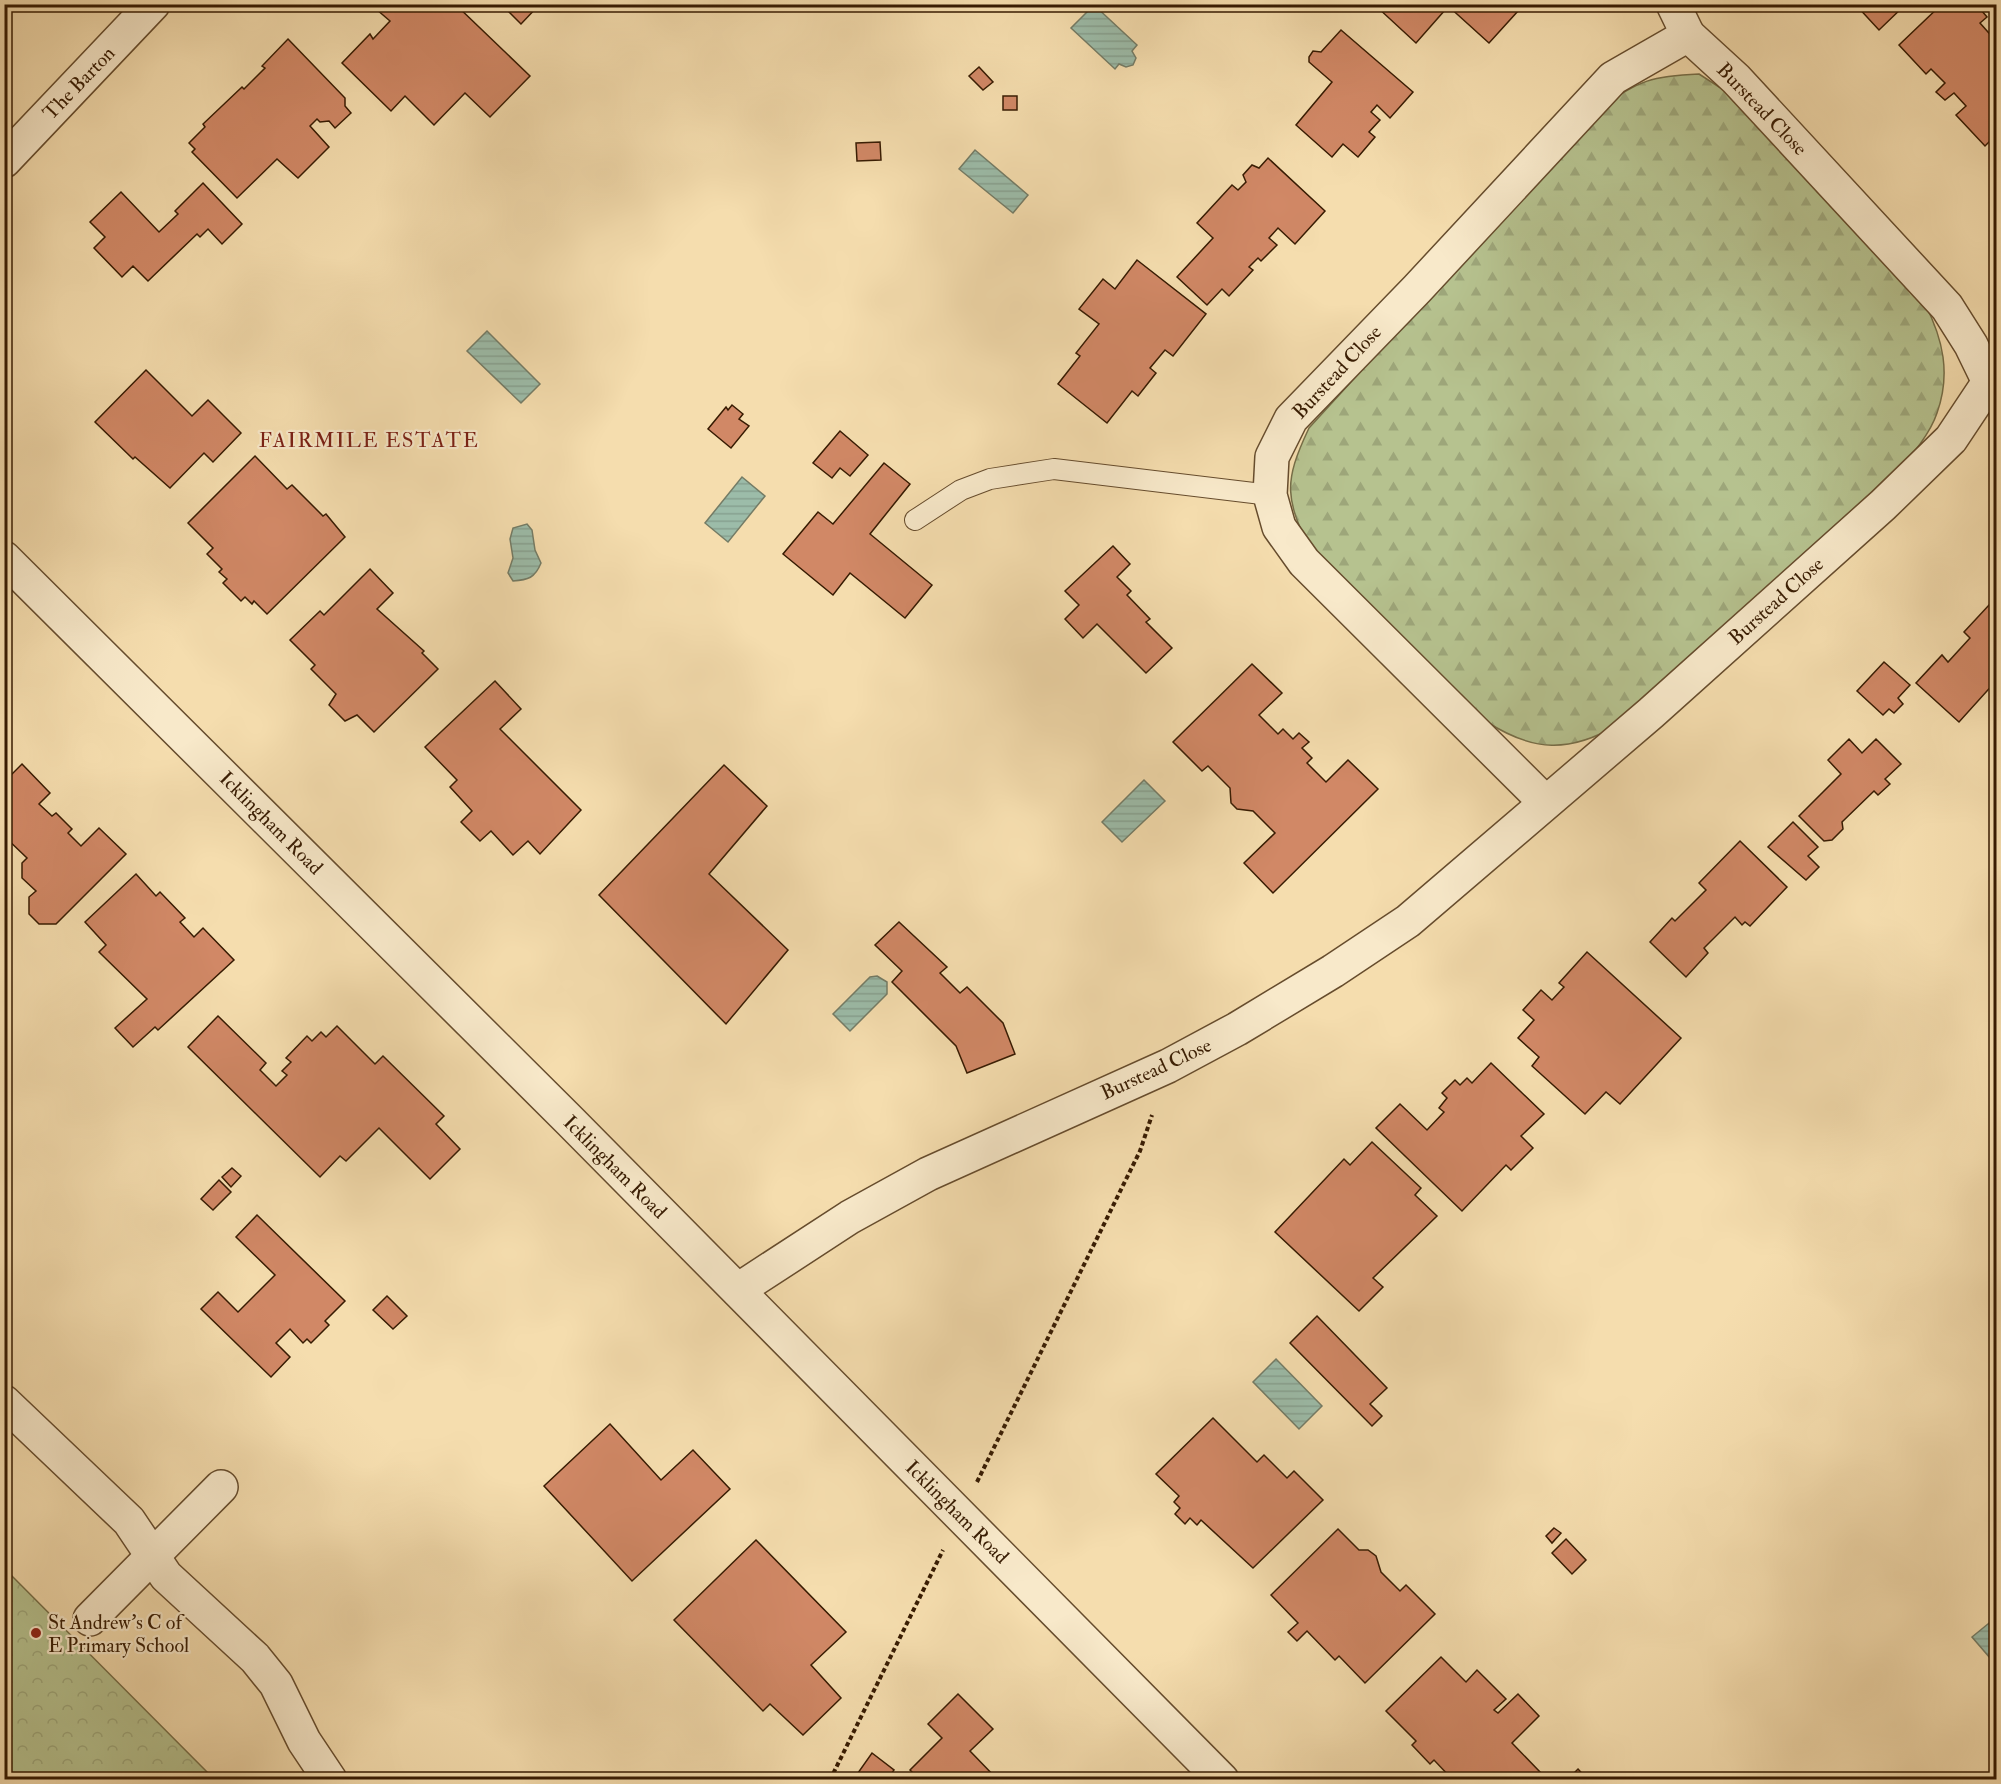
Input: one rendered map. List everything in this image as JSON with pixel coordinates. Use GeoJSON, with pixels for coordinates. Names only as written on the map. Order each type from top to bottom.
{"type":"FeatureCollection","features":[{"type":"Feature","properties":{"kind":"street","name":"The Barton"},"geometry":{"type":"LineString","coordinates":[[4,161],[153,4]]}},
{"type":"Feature","properties":{"kind":"street","name":"Burstead Close"},"geometry":{"type":"LineString","coordinates":[[738,1290],[850,1217],[928,1174],[1168,1066],[1237,1029],[1324,977],[1408,921],[1652,713],[1883,505],[1951,440],[1993,382],[1971,345],[1947,308],[1736,79],[1688,35],[1673,4]]}},
{"type":"Feature","properties":{"kind":"street","name":"Burstead Close"},"geometry":{"type":"LineString","coordinates":[[1545,802],[1304,562],[1280,527],[1270,495],[1272,457],[1291,419],[1424,281],[1613,78],[1688,35]]}},
{"type":"Feature","properties":{"kind":"street","name":"Icklingham Road"},"geometry":{"type":"LineString","coordinates":[[4,558],[738,1290],[1222,1779]]}},
{"type":"Feature","properties":{"kind":"street"},"geometry":{"type":"LineString","coordinates":[[4,1402],[129,1521],[166,1576],[241,1643],[276,1684],[304,1741],[330,1779]]}},
{"type":"Feature","properties":{"kind":"street"},"geometry":{"type":"LineString","coordinates":[[90,1619],[222,1487]]}},
{"type":"Feature","properties":{"kind":"lane"},"geometry":{"type":"LineString","coordinates":[[915,520],[961,490],[990,479],[1054,469],[1270,495]]}},
{"type":"Feature","properties":{"kind":"path"},"geometry":{"type":"LineString","coordinates":[[830,1779],[1140,1151],[1168,1066]]}},
{"type":"Feature","properties":{"kind":"green space"},"geometry":{"type":"Polygon","coordinates":[[[1699,74],[1730,94],[1925,304],[1936,330],[1943,357],[1944,384],[1941,399],[1928,432],[1915,451],[1879,490],[1618,725],[1583,741],[1552,745],[1536,744],[1504,732],[1487,722],[1312,553],[1292,504],[1291,477],[1309,428],[1602,107],[1626,91],[1647,81],[1670,76],[1699,74]]]}},
{"type":"Feature","properties":{"kind":"green space","name":"St Andrew's C of E Primary School"},"geometry":{"type":"Polygon","coordinates":[[[5,1569],[214,1779],[5,1779],[5,1569]]]}},
{"type":"Feature","properties":{"kind":"shaded area"},"geometry":{"type":"Polygon","coordinates":[[[1094,5],[1137,45],[1132,51],[1136,58],[1133,65],[1126,67],[1119,64],[1115,69],[1071,28],[1094,5]]]}},
{"type":"Feature","properties":{"kind":"shaded area"},"geometry":{"type":"Polygon","coordinates":[[[975,150],[1028,195],[1013,213],[959,169],[975,150]]]}},
{"type":"Feature","properties":{"kind":"shaded area"},"geometry":{"type":"Polygon","coordinates":[[[487,331],[540,384],[521,403],[467,351],[487,331]]]}},
{"type":"Feature","properties":{"kind":"shaded area"},"geometry":{"type":"Polygon","coordinates":[[[742,477],[765,496],[728,542],[705,523],[742,477]]]}},
{"type":"Feature","properties":{"kind":"shaded area"},"geometry":{"type":"Polygon","coordinates":[[[527,524],[532,530],[535,550],[541,563],[530,577],[513,581],[508,573],[513,558],[510,539],[513,528],[527,524]]]}},
{"type":"Feature","properties":{"kind":"shaded area"},"geometry":{"type":"Polygon","coordinates":[[[1144,780],[1165,801],[1122,842],[1102,822],[1144,780]]]}},
{"type":"Feature","properties":{"kind":"shaded area"},"geometry":{"type":"Polygon","coordinates":[[[877,976],[887,982],[887,994],[850,1031],[833,1014],[870,977],[877,976]]]}},
{"type":"Feature","properties":{"kind":"shaded area"},"geometry":{"type":"Polygon","coordinates":[[[1276,1359],[1322,1406],[1299,1429],[1253,1382],[1276,1359]]]}},
{"type":"Feature","properties":{"kind":"shaded area"},"geometry":{"type":"Polygon","coordinates":[[[1994,1619],[1996,1622],[1996,1665],[1972,1637],[1994,1619]]]}},
{"type":"Feature","properties":{"kind":"building"},"geometry":{"type":"Polygon","coordinates":[[[381,4],[455,4],[530,76],[490,117],[465,93],[434,125],[405,96],[391,111],[342,63],[370,34],[373,39],[390,21],[376,9],[381,4]]]}},
{"type":"Feature","properties":{"kind":"building"},"geometry":{"type":"Polygon","coordinates":[[[501,4],[540,4],[521,24],[501,4]]]}},
{"type":"Feature","properties":{"kind":"building"},"geometry":{"type":"Polygon","coordinates":[[[1379,4],[1438,4],[1445,10],[1416,43],[1377,7],[1379,4]]]}},
{"type":"Feature","properties":{"kind":"building"},"geometry":{"type":"Polygon","coordinates":[[[1510,4],[1518,11],[1489,43],[1447,5],[1510,4]]]}},
{"type":"Feature","properties":{"kind":"building"},"geometry":{"type":"Polygon","coordinates":[[[1855,4],[1906,4],[1879,30],[1855,4]]]}},
{"type":"Feature","properties":{"kind":"building"},"geometry":{"type":"Polygon","coordinates":[[[1942,4],[1976,4],[1987,17],[1980,23],[1996,41],[1996,135],[1985,146],[1956,115],[1966,106],[1954,93],[1945,100],[1936,92],[1945,83],[1931,69],[1926,74],[1899,45],[1942,4]]]}},
{"type":"Feature","properties":{"kind":"building"},"geometry":{"type":"Polygon","coordinates":[[[1341,30],[1413,92],[1390,118],[1377,105],[1371,112],[1380,120],[1369,132],[1375,137],[1358,157],[1343,144],[1332,157],[1296,125],[1332,82],[1309,62],[1309,57],[1313,51],[1321,52],[1341,30]]]}},
{"type":"Feature","properties":{"kind":"building"},"geometry":{"type":"Polygon","coordinates":[[[288,39],[345,98],[345,106],[351,113],[335,128],[329,121],[320,122],[317,119],[310,126],[329,147],[298,178],[277,159],[237,198],[192,152],[195,149],[189,143],[205,127],[203,124],[265,68],[262,66],[288,39]]]}},
{"type":"Feature","properties":{"kind":"building"},"geometry":{"type":"Polygon","coordinates":[[[979,67],[993,82],[983,90],[969,76],[979,67]]]}},
{"type":"Feature","properties":{"kind":"building"},"geometry":{"type":"Polygon","coordinates":[[[1003,96],[1017,96],[1017,110],[1003,110],[1003,96]]]}},
{"type":"Feature","properties":{"kind":"building"},"geometry":{"type":"Polygon","coordinates":[[[880,142],[881,160],[857,161],[856,143],[880,142]]]}},
{"type":"Feature","properties":{"kind":"building"},"geometry":{"type":"Polygon","coordinates":[[[1268,158],[1325,211],[1295,244],[1278,228],[1269,238],[1277,245],[1261,261],[1258,258],[1249,267],[1253,270],[1229,296],[1222,289],[1207,305],[1177,277],[1213,238],[1197,223],[1232,185],[1238,190],[1246,182],[1243,175],[1252,165],[1259,168],[1268,158]]]}},
{"type":"Feature","properties":{"kind":"building"},"geometry":{"type":"Polygon","coordinates":[[[203,183],[242,224],[222,244],[208,229],[200,237],[197,234],[148,281],[133,266],[122,277],[94,248],[105,237],[90,222],[121,192],[159,232],[178,214],[175,211],[203,183]]]}},
{"type":"Feature","properties":{"kind":"building"},"geometry":{"type":"Polygon","coordinates":[[[1137,260],[1206,314],[1173,356],[1165,350],[1150,368],[1156,373],[1138,396],[1132,391],[1107,423],[1058,384],[1080,356],[1076,353],[1099,324],[1079,309],[1103,279],[1115,289],[1137,260]]]}},
{"type":"Feature","properties":{"kind":"building"},"geometry":{"type":"Polygon","coordinates":[[[146,370],[192,416],[208,400],[241,433],[213,462],[204,453],[170,488],[135,457],[133,459],[95,422],[146,370]]]}},
{"type":"Feature","properties":{"kind":"building"},"geometry":{"type":"Polygon","coordinates":[[[732,405],[743,414],[739,419],[749,426],[731,448],[708,429],[726,407],[728,410],[732,405]]]}},
{"type":"Feature","properties":{"kind":"building"},"geometry":{"type":"Polygon","coordinates":[[[840,431],[868,455],[850,476],[840,468],[832,478],[813,463],[840,431]]]}},
{"type":"Feature","properties":{"kind":"building"},"geometry":{"type":"Polygon","coordinates":[[[255,456],[287,489],[292,485],[323,516],[326,514],[345,537],[267,614],[254,601],[252,604],[245,597],[241,601],[223,583],[227,579],[219,572],[222,569],[207,554],[213,548],[188,523],[255,456]]]}},
{"type":"Feature","properties":{"kind":"building"},"geometry":{"type":"Polygon","coordinates":[[[884,463],[910,484],[870,534],[932,585],[905,618],[850,573],[833,595],[783,554],[818,512],[833,524],[884,463]]]}},
{"type":"Feature","properties":{"kind":"building"},"geometry":{"type":"Polygon","coordinates":[[[1113,546],[1130,564],[1117,577],[1131,591],[1127,595],[1150,619],[1146,622],[1172,648],[1146,673],[1097,624],[1083,638],[1065,619],[1079,605],[1065,591],[1113,546]]]}},
{"type":"Feature","properties":{"kind":"building"},"geometry":{"type":"Polygon","coordinates":[[[370,569],[393,593],[377,609],[424,651],[422,653],[438,669],[374,732],[357,715],[345,721],[329,705],[336,694],[311,669],[315,665],[290,640],[320,611],[324,615],[370,569]]]}},
{"type":"Feature","properties":{"kind":"building"},"geometry":{"type":"Polygon","coordinates":[[[1989,605],[1996,612],[1996,681],[1959,722],[1916,683],[1942,655],[1948,662],[1970,638],[1964,632],[1989,605]]]}},
{"type":"Feature","properties":{"kind":"building"},"geometry":{"type":"Polygon","coordinates":[[[1884,662],[1910,685],[1898,698],[1903,704],[1894,713],[1889,709],[1883,715],[1857,691],[1884,662]]]}},
{"type":"Feature","properties":{"kind":"building"},"geometry":{"type":"Polygon","coordinates":[[[1252,664],[1282,693],[1259,715],[1278,734],[1283,729],[1293,739],[1299,733],[1309,742],[1302,748],[1312,758],[1307,763],[1326,782],[1348,760],[1378,789],[1273,893],[1244,863],[1275,833],[1253,811],[1237,809],[1231,803],[1230,788],[1208,766],[1202,771],[1173,742],[1252,664]]]}},
{"type":"Feature","properties":{"kind":"building"},"geometry":{"type":"Polygon","coordinates":[[[495,681],[521,709],[500,729],[581,810],[540,854],[528,841],[513,855],[491,831],[480,841],[461,822],[472,811],[450,787],[457,780],[425,747],[495,681]]]}},
{"type":"Feature","properties":{"kind":"building"},"geometry":{"type":"Polygon","coordinates":[[[1849,739],[1862,753],[1876,739],[1901,764],[1885,779],[1890,784],[1878,795],[1874,791],[1842,822],[1843,829],[1832,840],[1824,841],[1799,816],[1841,774],[1828,760],[1849,739]]]}},
{"type":"Feature","properties":{"kind":"building"},"geometry":{"type":"Polygon","coordinates":[[[22,764],[50,793],[39,804],[52,816],[56,813],[72,829],[68,833],[81,846],[99,828],[126,854],[56,924],[39,924],[29,914],[29,897],[36,891],[22,878],[22,863],[27,858],[4,836],[4,782],[22,764]]]}},
{"type":"Feature","properties":{"kind":"building"},"geometry":{"type":"Polygon","coordinates":[[[724,765],[767,806],[709,874],[788,950],[726,1024],[599,895],[724,765]]]}},
{"type":"Feature","properties":{"kind":"building"},"geometry":{"type":"Polygon","coordinates":[[[1793,822],[1818,847],[1808,856],[1819,867],[1806,880],[1768,847],[1793,822]]]}},
{"type":"Feature","properties":{"kind":"building"},"geometry":{"type":"Polygon","coordinates":[[[1740,841],[1787,887],[1750,926],[1745,922],[1742,925],[1735,917],[1704,948],[1708,953],[1686,977],[1650,942],[1672,918],[1675,921],[1706,890],[1699,883],[1740,841]]]}},
{"type":"Feature","properties":{"kind":"building"},"geometry":{"type":"Polygon","coordinates":[[[136,874],[156,896],[160,892],[185,918],[180,922],[194,937],[203,928],[234,960],[158,1030],[155,1027],[133,1047],[115,1028],[147,999],[99,952],[106,945],[85,922],[136,874]]]}},
{"type":"Feature","properties":{"kind":"building"},"geometry":{"type":"Polygon","coordinates":[[[899,922],[947,967],[940,973],[960,993],[967,987],[1003,1023],[1015,1054],[967,1073],[956,1046],[892,982],[902,971],[875,945],[899,922]]]}},
{"type":"Feature","properties":{"kind":"building"},"geometry":{"type":"Polygon","coordinates":[[[1587,952],[1681,1038],[1620,1104],[1606,1092],[1585,1114],[1532,1066],[1539,1057],[1518,1038],[1534,1020],[1523,1010],[1541,990],[1552,1000],[1564,987],[1559,983],[1587,952]]]}},
{"type":"Feature","properties":{"kind":"building"},"geometry":{"type":"Polygon","coordinates":[[[218,1016],[266,1063],[260,1070],[276,1086],[287,1075],[282,1071],[291,1062],[286,1058],[307,1036],[312,1041],[321,1032],[326,1037],[337,1026],[375,1064],[383,1056],[444,1116],[436,1124],[460,1149],[430,1179],[379,1128],[346,1161],[340,1156],[320,1177],[188,1047],[218,1016]]]}},
{"type":"Feature","properties":{"kind":"building"},"geometry":{"type":"Polygon","coordinates":[[[1491,1063],[1544,1114],[1521,1136],[1533,1148],[1511,1170],[1506,1165],[1462,1211],[1376,1128],[1400,1104],[1427,1130],[1444,1112],[1439,1108],[1447,1098],[1442,1093],[1455,1080],[1460,1085],[1467,1078],[1472,1083],[1491,1063]]]}},
{"type":"Feature","properties":{"kind":"building"},"geometry":{"type":"Polygon","coordinates":[[[1372,1142],[1421,1188],[1415,1195],[1437,1216],[1373,1278],[1383,1287],[1359,1311],[1275,1232],[1344,1159],[1350,1165],[1372,1142]]]}},
{"type":"Feature","properties":{"kind":"building"},"geometry":{"type":"Polygon","coordinates":[[[232,1168],[241,1176],[231,1187],[222,1177],[232,1168]]]}},
{"type":"Feature","properties":{"kind":"building"},"geometry":{"type":"Polygon","coordinates":[[[219,1180],[231,1192],[213,1210],[201,1199],[219,1180]]]}},
{"type":"Feature","properties":{"kind":"building"},"geometry":{"type":"Polygon","coordinates":[[[257,1215],[345,1301],[325,1321],[329,1325],[311,1343],[307,1339],[303,1343],[290,1329],[276,1343],[290,1357],[271,1377],[201,1309],[218,1292],[238,1312],[275,1275],[236,1237],[257,1215]]]}},
{"type":"Feature","properties":{"kind":"building"},"geometry":{"type":"Polygon","coordinates":[[[387,1296],[407,1316],[393,1329],[373,1310],[387,1296]]]}},
{"type":"Feature","properties":{"kind":"building"},"geometry":{"type":"Polygon","coordinates":[[[1317,1316],[1387,1388],[1370,1404],[1382,1416],[1372,1426],[1290,1343],[1317,1316]]]}},
{"type":"Feature","properties":{"kind":"building"},"geometry":{"type":"Polygon","coordinates":[[[1213,1418],[1257,1462],[1264,1455],[1287,1478],[1294,1471],[1323,1500],[1253,1568],[1201,1520],[1197,1525],[1190,1518],[1185,1524],[1175,1514],[1180,1508],[1174,1502],[1179,1496],[1156,1474],[1213,1418]]]}},
{"type":"Feature","properties":{"kind":"building"},"geometry":{"type":"Polygon","coordinates":[[[610,1424],[661,1480],[693,1450],[730,1489],[632,1581],[544,1486],[610,1424]]]}},
{"type":"Feature","properties":{"kind":"building"},"geometry":{"type":"Polygon","coordinates":[[[1554,1528],[1561,1533],[1552,1543],[1546,1536],[1554,1528]]]}},
{"type":"Feature","properties":{"kind":"building"},"geometry":{"type":"Polygon","coordinates":[[[1338,1529],[1359,1550],[1368,1550],[1376,1556],[1381,1572],[1400,1591],[1406,1585],[1435,1614],[1365,1683],[1339,1656],[1335,1660],[1307,1631],[1297,1641],[1288,1632],[1298,1623],[1271,1595],[1338,1529]]]}},
{"type":"Feature","properties":{"kind":"building"},"geometry":{"type":"Polygon","coordinates":[[[1566,1539],[1586,1560],[1572,1574],[1552,1553],[1566,1539]]]}},
{"type":"Feature","properties":{"kind":"building"},"geometry":{"type":"Polygon","coordinates":[[[756,1540],[846,1632],[811,1665],[841,1698],[803,1735],[770,1704],[763,1711],[674,1620],[756,1540]]]}},
{"type":"Feature","properties":{"kind":"building"},"geometry":{"type":"Polygon","coordinates":[[[1441,1657],[1466,1682],[1477,1670],[1506,1699],[1494,1710],[1498,1713],[1518,1694],[1539,1716],[1512,1743],[1541,1773],[1534,1780],[1453,1780],[1434,1760],[1430,1764],[1412,1745],[1416,1741],[1386,1711],[1441,1657]]]}},
{"type":"Feature","properties":{"kind":"building"},"geometry":{"type":"Polygon","coordinates":[[[958,1694],[993,1729],[970,1751],[998,1780],[906,1780],[913,1773],[910,1770],[942,1738],[928,1724],[958,1694]]]}},
{"type":"Feature","properties":{"kind":"building"},"geometry":{"type":"Polygon","coordinates":[[[872,1753],[894,1770],[887,1780],[853,1780],[872,1753]]]}},
{"type":"Feature","properties":{"kind":"building"},"geometry":{"type":"Polygon","coordinates":[[[1578,1769],[1588,1780],[1567,1780],[1578,1769]]]}},
{"type":"Feature","properties":{"kind":"place","name":"St Andrew's C of E Primary School"},"geometry":{"type":"Point","coordinates":[36,1633]}},
{"type":"Feature","properties":{"kind":"district","name":"FAIRMILE ESTATE"},"geometry":{"type":"Point","coordinates":[369,440]}}]}
